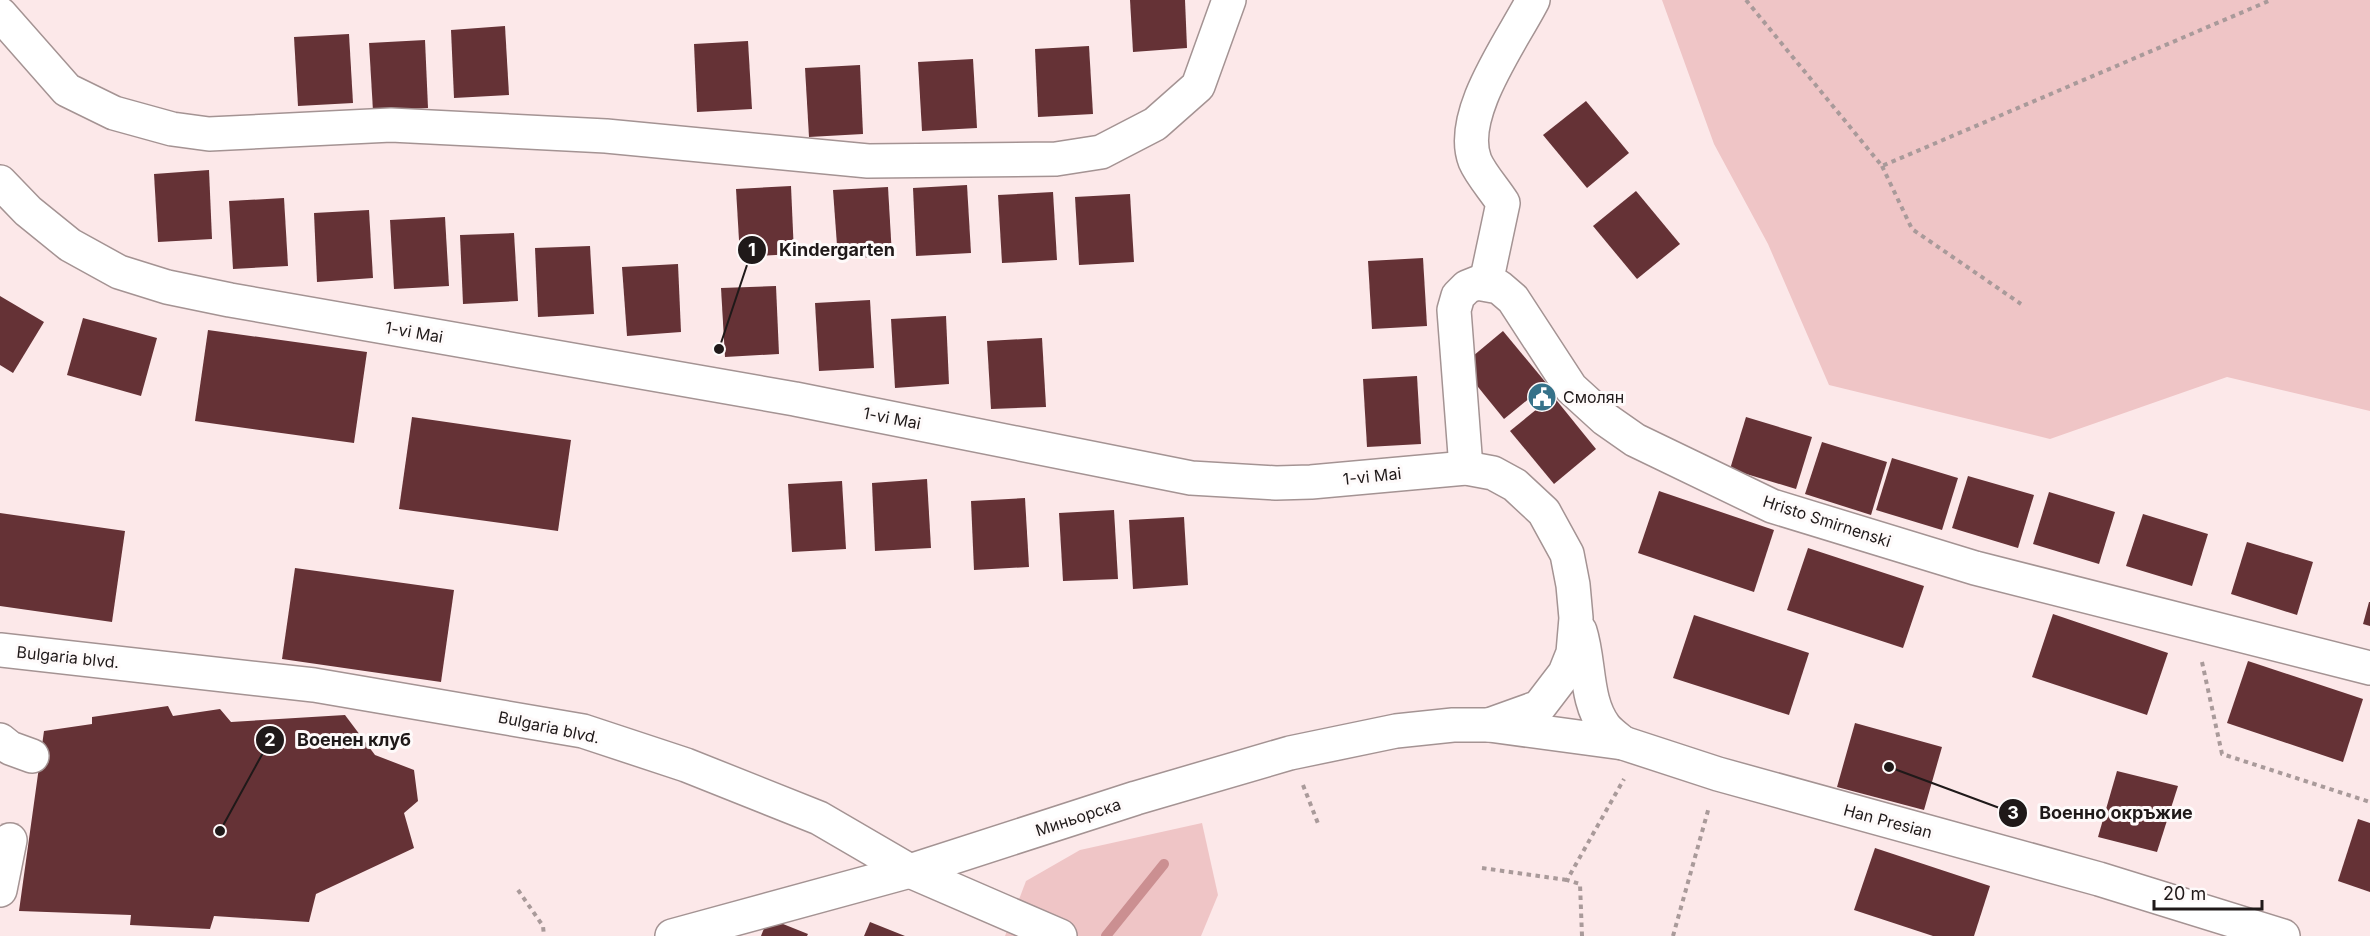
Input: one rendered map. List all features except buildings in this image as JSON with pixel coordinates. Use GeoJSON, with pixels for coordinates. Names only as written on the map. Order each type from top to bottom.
{"type":"FeatureCollection","features":[{"type":"Feature","properties":{"kind":"street"},"geometry":{"type":"LineString","coordinates":[[0,14],[67,90],[114,113],[171,129],[209,135],[391,125],[606,136],[868,161],[1033,160],[1101,152],[1155,124],[1198,86],[1229,0]]}},
{"type":"Feature","properties":{"kind":"street"},"geometry":{"type":"LineString","coordinates":[[1466,468],[1454,310],[1458,296],[1467,287],[1477,283],[1486,283],[1503,202],[1475,162],[1471,143],[1472,125],[1480,99],[1533,0]]}},
{"type":"Feature","properties":{"kind":"street","name":"1-vi Mai"},"geometry":{"type":"LineString","coordinates":[[0,182],[28,211],[70,244],[119,272],[167,287],[230,300],[795,399],[1191,478],[1244,483],[1311,482],[1466,468],[1493,473],[1515,485],[1544,512],[1567,554],[1576,618],[1573,653],[1565,673],[1539,707],[1489,725]]}},
{"type":"Feature","properties":{"kind":"street","name":"Hristo Smirnenski"},"geometry":{"type":"LineString","coordinates":[[1486,283],[1499,287],[1514,299],[1571,388],[1605,419],[1635,440],[1772,506],[1975,568],[2370,668]]}},
{"type":"Feature","properties":{"kind":"street"},"geometry":{"type":"LineString","coordinates":[[1576,618],[1585,645],[1592,694],[1599,716],[1606,728],[1631,746]]}},
{"type":"Feature","properties":{"kind":"street","name":"Bulgaria blvd."},"geometry":{"type":"LineString","coordinates":[[0,650],[314,685],[583,731],[686,765],[819,819],[910,871],[1060,936]]}},
{"type":"Feature","properties":{"kind":"street","name":"Миньорска"},"geometry":{"type":"LineString","coordinates":[[672,936],[910,871],[1136,798],[1290,753],[1396,731],[1453,725],[1489,725]]}},
{"type":"Feature","properties":{"kind":"street","name":"Han Presian"},"geometry":{"type":"LineString","coordinates":[[1489,725],[1631,746],[1718,774],[2099,879],[2283,936]]}},
{"type":"Feature","properties":{"kind":"street"},"geometry":{"type":"LineString","coordinates":[[0,740],[10,748],[32,756]]}},
{"type":"Feature","properties":{"kind":"street"},"geometry":{"type":"LineString","coordinates":[[0,890],[10,840]]}},
{"type":"Feature","properties":{"kind":"path"},"geometry":{"type":"LineString","coordinates":[[1746,0],[1882,166],[1912,229],[2021,304]]}},
{"type":"Feature","properties":{"kind":"path"},"geometry":{"type":"LineString","coordinates":[[1882,166],[2271,0]]}},
{"type":"Feature","properties":{"kind":"path"},"geometry":{"type":"LineString","coordinates":[[2194,623],[2222,754],[2370,802]]}},
{"type":"Feature","properties":{"kind":"path"},"geometry":{"type":"LineString","coordinates":[[1567,880],[1631,746]]}},
{"type":"Feature","properties":{"kind":"path"},"geometry":{"type":"LineString","coordinates":[[1290,753],[1319,826]]}},
{"type":"Feature","properties":{"kind":"path"},"geometry":{"type":"LineString","coordinates":[[1673,936],[1718,774]]}},
{"type":"Feature","properties":{"kind":"path"},"geometry":{"type":"LineString","coordinates":[[1482,868],[1567,880],[1580,884],[1582,936]]}},
{"type":"Feature","properties":{"kind":"path"},"geometry":{"type":"LineString","coordinates":[[518,890],[543,926],[544,936]]}},
{"type":"Feature","properties":{"kind":"shaded area"},"geometry":{"type":"Polygon","coordinates":[[[1662,0],[2370,0],[2370,411],[2227,377],[2050,439],[1829,385],[1768,244],[1714,144],[1662,0]]]}},
{"type":"Feature","properties":{"kind":"shaded area"},"geometry":{"type":"Polygon","coordinates":[[[1202,823],[1218,895],[1201,936],[1005,936],[1026,881],[1080,850],[1202,823]]]}},
{"type":"Feature","properties":{"kind":"waterway"},"geometry":{"type":"LineString","coordinates":[[1106,936],[1164,864]]}},
{"type":"Feature","properties":{"kind":"place","name":"Kindergarten"},"geometry":{"type":"Point","coordinates":[719,349]}},
{"type":"Feature","properties":{"kind":"place","name":"Смолян"},"geometry":{"type":"Point","coordinates":[1542,397]}},
{"type":"Feature","properties":{"kind":"place","name":"Военно окръжие"},"geometry":{"type":"Point","coordinates":[1889,767]}},
{"type":"Feature","properties":{"kind":"place","name":"Военен клуб"},"geometry":{"type":"Point","coordinates":[220,831]}}]}
